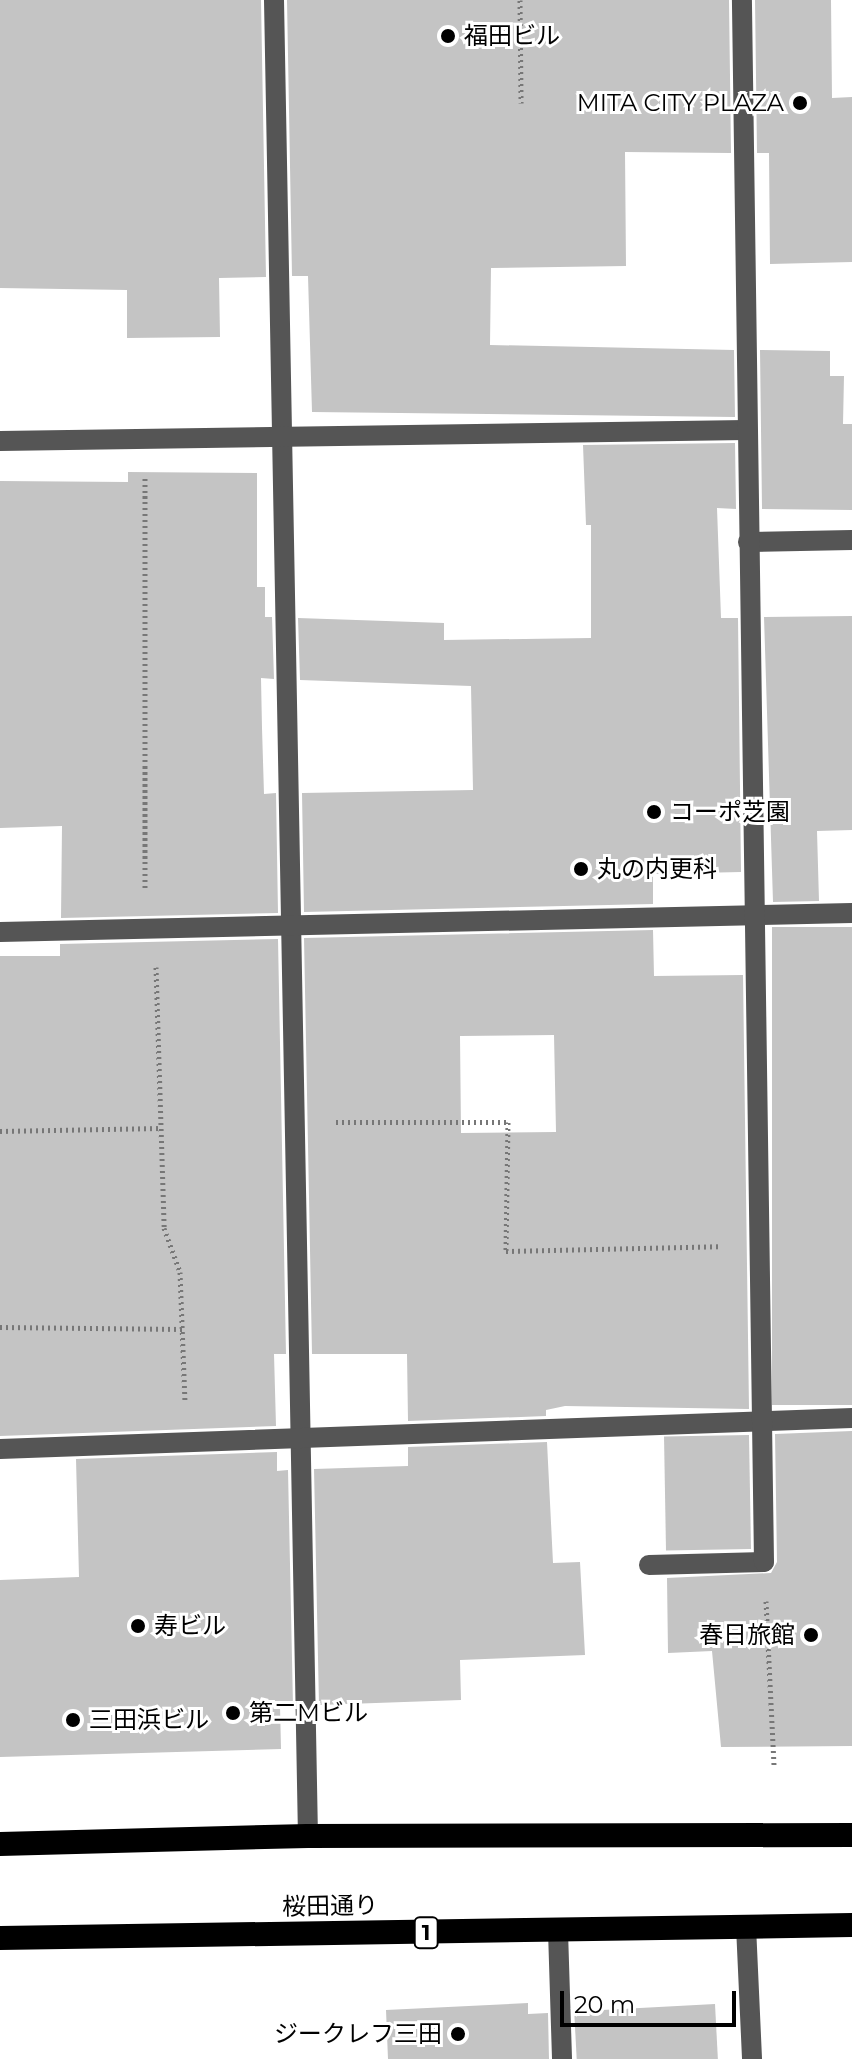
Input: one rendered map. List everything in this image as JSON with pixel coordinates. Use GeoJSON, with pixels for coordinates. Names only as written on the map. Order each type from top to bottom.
{"type":"FeatureCollection","features":[{"type":"Feature","properties":{"kind":"highway"},"geometry":{"type":"LineString","coordinates":[[0,1844],[308,1836],[852,1835]]}},
{"type":"Feature","properties":{"kind":"highway","name":"桜田通り"},"geometry":{"type":"LineString","coordinates":[[0,1938],[852,1925]]}},
{"type":"Feature","properties":{"kind":"street"},"geometry":{"type":"LineString","coordinates":[[274,0],[308,1836]]}},
{"type":"Feature","properties":{"kind":"street"},"geometry":{"type":"LineString","coordinates":[[649,1565],[764,1562],[758,1421],[742,0]]}},
{"type":"Feature","properties":{"kind":"street"},"geometry":{"type":"LineString","coordinates":[[0,441],[746,430]]}},
{"type":"Feature","properties":{"kind":"street"},"geometry":{"type":"LineString","coordinates":[[748,542],[852,540]]}},
{"type":"Feature","properties":{"kind":"street"},"geometry":{"type":"LineString","coordinates":[[0,932],[852,913]]}},
{"type":"Feature","properties":{"kind":"street"},"geometry":{"type":"LineString","coordinates":[[0,1449],[852,1418]]}},
{"type":"Feature","properties":{"kind":"street"},"geometry":{"type":"LineString","coordinates":[[746,1926],[752,2059]]}},
{"type":"Feature","properties":{"kind":"street"},"geometry":{"type":"LineString","coordinates":[[558,1931],[562,2059]]}},
{"type":"Feature","properties":{"kind":"path"},"geometry":{"type":"LineString","coordinates":[[520,0],[521,103]]}},
{"type":"Feature","properties":{"kind":"path"},"geometry":{"type":"LineString","coordinates":[[145,439],[150,929],[164,1228],[180,1272],[187,1443]]}},
{"type":"Feature","properties":{"kind":"path"},"geometry":{"type":"LineString","coordinates":[[295,1122],[508,1122],[506,1251],[756,1246]]}},
{"type":"Feature","properties":{"kind":"path"},"geometry":{"type":"LineString","coordinates":[[0,1131],[161,1128]]}},
{"type":"Feature","properties":{"kind":"path"},"geometry":{"type":"LineString","coordinates":[[0,1327],[183,1329]]}},
{"type":"Feature","properties":{"kind":"path"},"geometry":{"type":"LineString","coordinates":[[764,1562],[774,1767]]}},
{"type":"Feature","properties":{"kind":"building"},"geometry":{"type":"Polygon","coordinates":[[[0,0],[261,0],[266,277],[219,278],[220,337],[127,338],[127,290],[0,288],[0,0]]]}},
{"type":"Feature","properties":{"kind":"building"},"geometry":{"type":"Polygon","coordinates":[[[287,0],[729,0],[731,153],[625,152],[626,266],[491,268],[490,345],[734,350],[735,417],[312,412],[308,276],[292,276],[287,0]]]}},
{"type":"Feature","properties":{"kind":"building","name":"MITA CITY PLAZA"},"geometry":{"type":"Polygon","coordinates":[[[755,0],[831,0],[832,98],[852,97],[852,262],[770,264],[769,153],[757,153],[755,0]]]}},
{"type":"Feature","properties":{"kind":"building"},"geometry":{"type":"Polygon","coordinates":[[[760,350],[830,351],[830,376],[844,376],[843,424],[852,424],[852,510],[762,509],[760,350]]]}},
{"type":"Feature","properties":{"kind":"building"},"geometry":{"type":"Polygon","coordinates":[[[735,443],[736,509],[717,508],[721,618],[738,618],[741,872],[653,874],[653,904],[304,912],[302,793],[473,790],[471,686],[300,680],[298,618],[444,623],[444,640],[591,638],[591,525],[586,525],[583,445],[735,443]]]}},
{"type":"Feature","properties":{"kind":"building"},"geometry":{"type":"Polygon","coordinates":[[[128,472],[257,473],[257,587],[265,587],[265,617],[272,617],[274,679],[261,678],[264,794],[276,793],[278,913],[61,918],[62,826],[0,828],[0,481],[128,482],[128,472]]]}},
{"type":"Feature","properties":{"kind":"building"},"geometry":{"type":"Polygon","coordinates":[[[852,616],[852,830],[817,831],[819,901],[773,902],[764,617],[852,616]]]}},
{"type":"Feature","properties":{"kind":"building"},"geometry":{"type":"Polygon","coordinates":[[[772,927],[852,927],[852,1405],[772,1405],[772,927]]]}},
{"type":"Feature","properties":{"kind":"building"},"geometry":{"type":"Polygon","coordinates":[[[653,930],[654,976],[743,975],[749,1409],[565,1406],[546,1410],[546,1416],[408,1421],[407,1354],[312,1354],[304,938],[653,930]],[[554,1035],[460,1036],[461,1133],[556,1132],[554,1035]]]}},
{"type":"Feature","properties":{"kind":"building"},"geometry":{"type":"Polygon","coordinates":[[[278,939],[286,1354],[274,1354],[276,1426],[0,1436],[0,956],[60,956],[60,944],[278,939]]]}},
{"type":"Feature","properties":{"kind":"building"},"geometry":{"type":"Polygon","coordinates":[[[852,1431],[852,1746],[721,1747],[712,1651],[668,1653],[667,1578],[771,1573],[777,1562],[775,1434],[852,1431]]]}},
{"type":"Feature","properties":{"kind":"building"},"geometry":{"type":"Polygon","coordinates":[[[749,1435],[751,1549],[666,1550],[664,1436],[749,1435]]]}},
{"type":"Feature","properties":{"kind":"building"},"geometry":{"type":"Polygon","coordinates":[[[547,1442],[553,1563],[580,1562],[585,1655],[460,1660],[461,1700],[319,1705],[314,1469],[408,1466],[408,1447],[547,1442]]]}},
{"type":"Feature","properties":{"kind":"building"},"geometry":{"type":"Polygon","coordinates":[[[277,1452],[277,1471],[288,1470],[293,1706],[280,1706],[281,1749],[0,1757],[0,1580],[79,1577],[76,1459],[277,1452]]]}},
{"type":"Feature","properties":{"kind":"building","name":"ジークレフ三田"},"geometry":{"type":"Polygon","coordinates":[[[528,2003],[528,2014],[548,2013],[549,2059],[388,2059],[386,2010],[528,2003]]]}},
{"type":"Feature","properties":{"kind":"building"},"geometry":{"type":"Polygon","coordinates":[[[715,2004],[718,2059],[577,2059],[574,2011],[715,2004]]]}},
{"type":"Feature","properties":{"kind":"place","name":"福田ビル"},"geometry":{"type":"Point","coordinates":[448,36]}},
{"type":"Feature","properties":{"kind":"place","name":"MITA CITY PLAZA"},"geometry":{"type":"Point","coordinates":[800,103]}},
{"type":"Feature","properties":{"kind":"place","name":"コーポ芝園"},"geometry":{"type":"Point","coordinates":[654,812]}},
{"type":"Feature","properties":{"kind":"place","name":"丸の内更科"},"geometry":{"type":"Point","coordinates":[581,869]}},
{"type":"Feature","properties":{"kind":"place","name":"寿ビル"},"geometry":{"type":"Point","coordinates":[138,1626]}},
{"type":"Feature","properties":{"kind":"place","name":"春日旅館"},"geometry":{"type":"Point","coordinates":[811,1635]}},
{"type":"Feature","properties":{"kind":"place","name":"第二Mビル"},"geometry":{"type":"Point","coordinates":[233,1713]}},
{"type":"Feature","properties":{"kind":"place","name":"三田浜ビル"},"geometry":{"type":"Point","coordinates":[73,1720]}},
{"type":"Feature","properties":{"kind":"place","name":"ジークレフ三田"},"geometry":{"type":"Point","coordinates":[458,2034]}}]}
